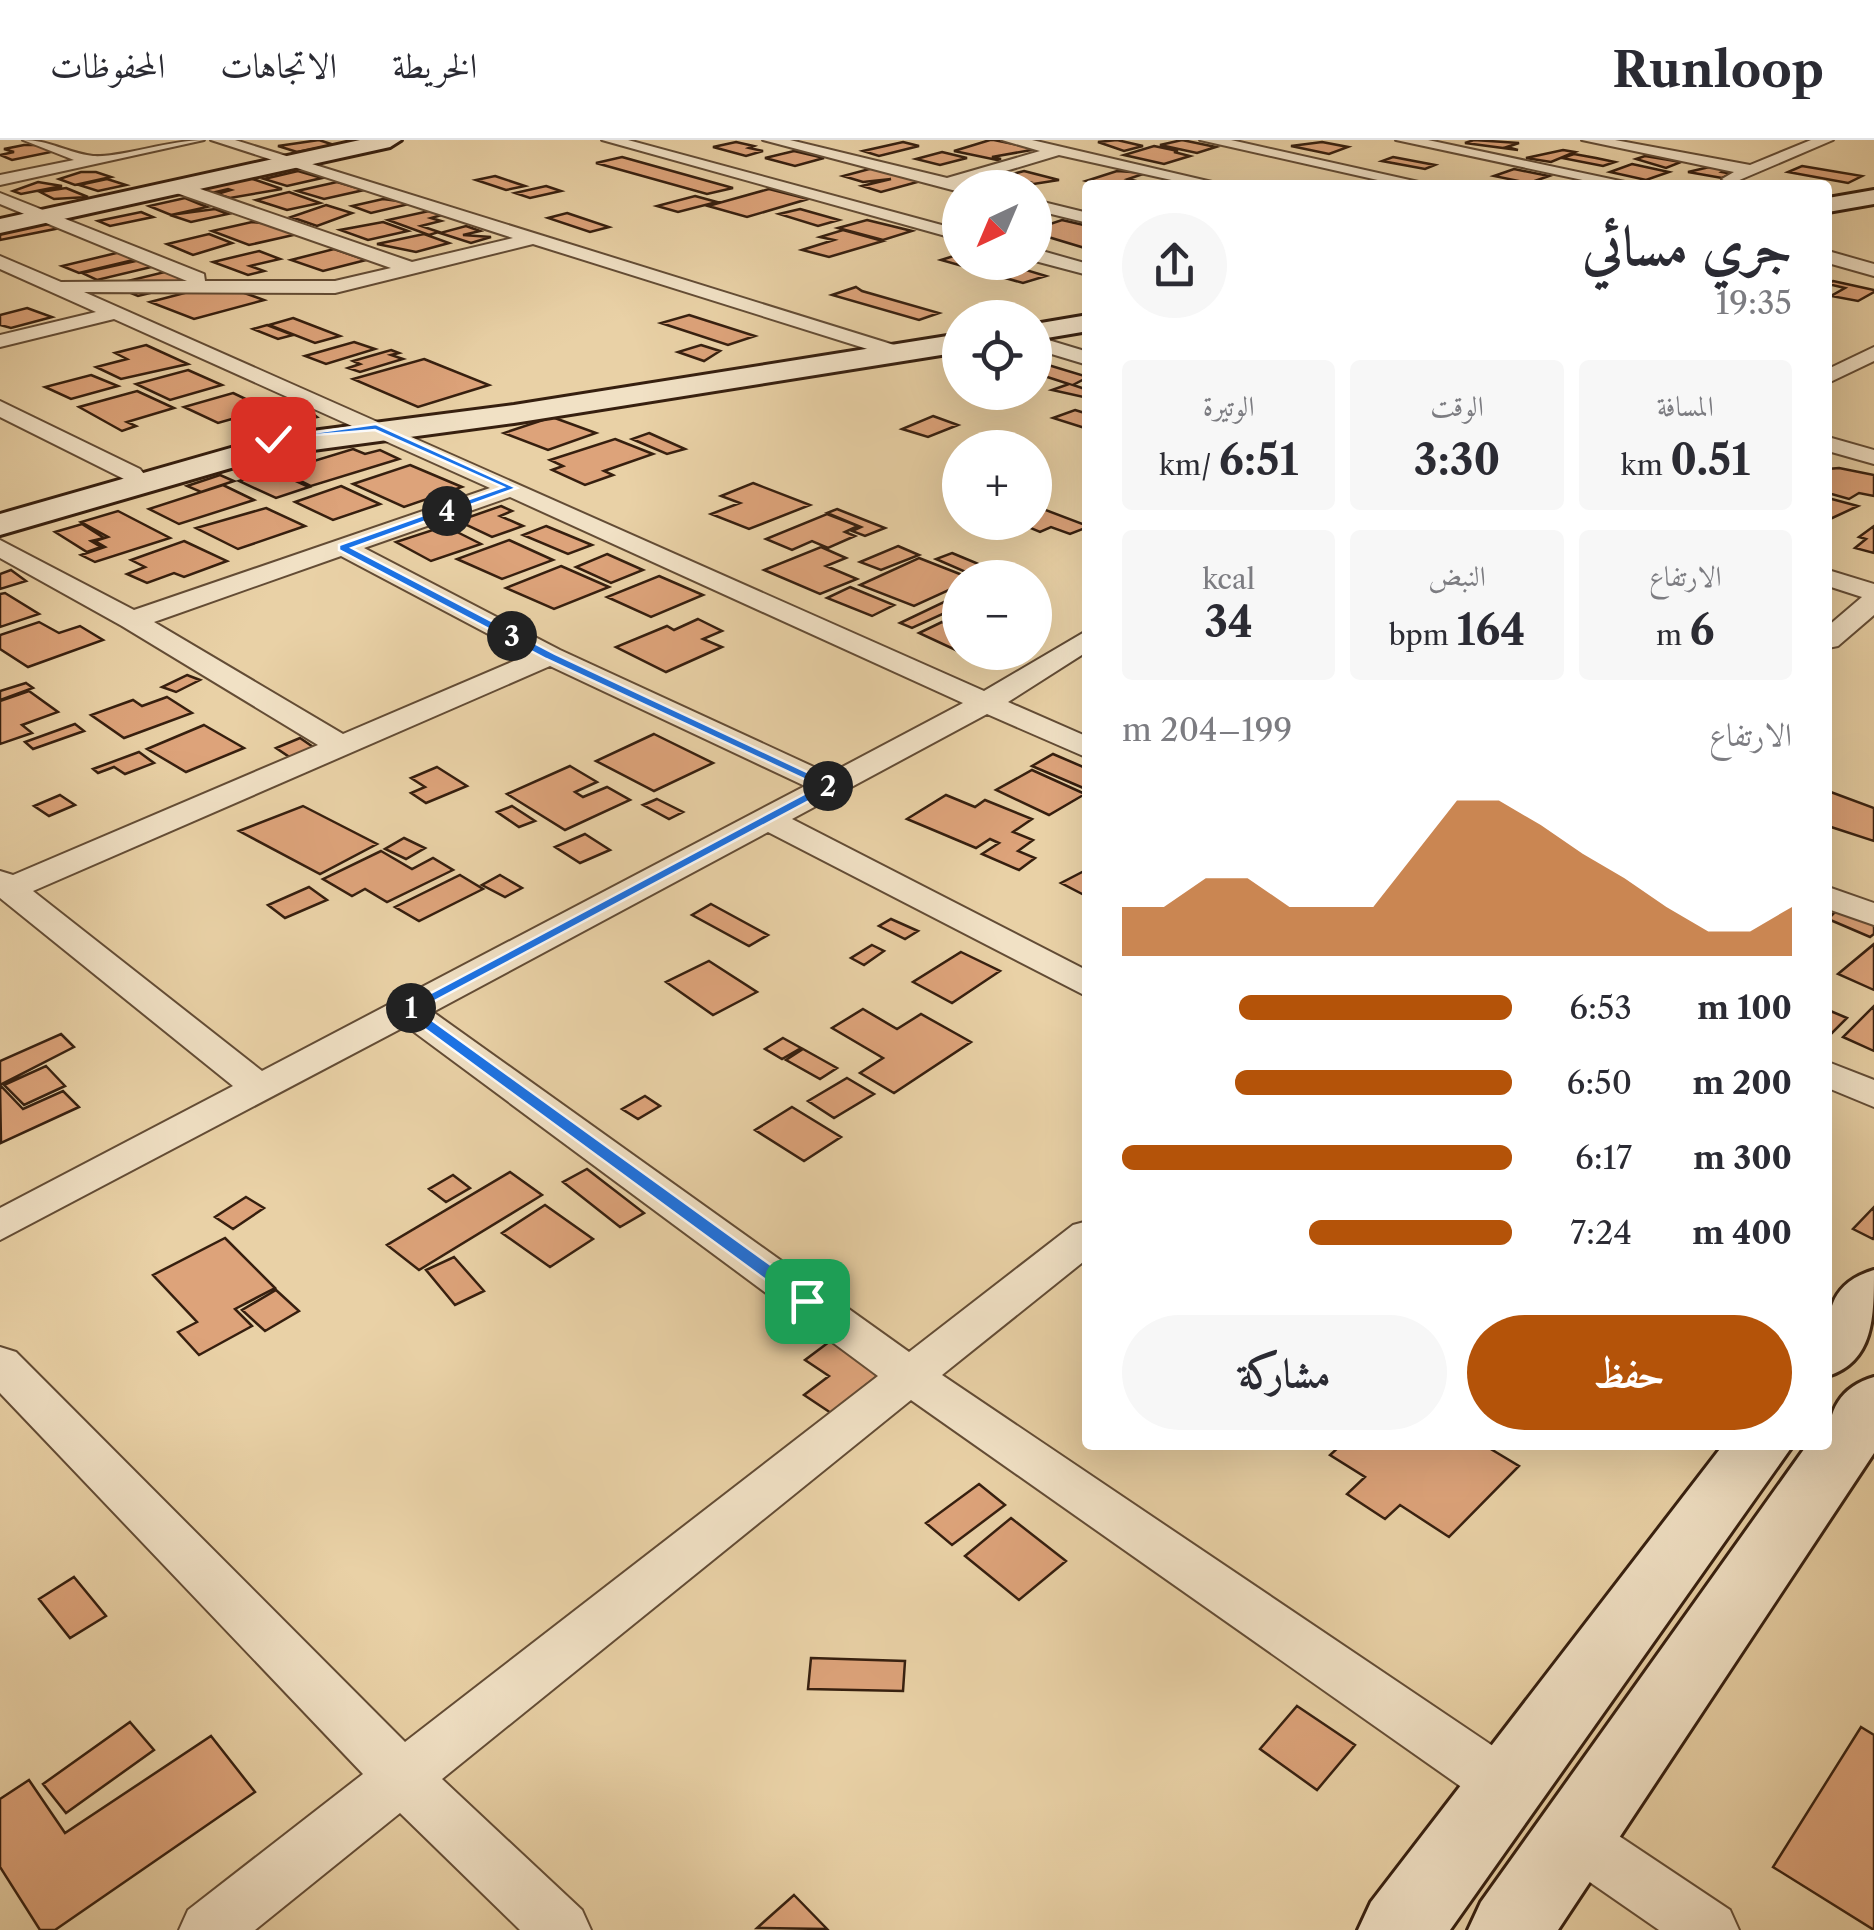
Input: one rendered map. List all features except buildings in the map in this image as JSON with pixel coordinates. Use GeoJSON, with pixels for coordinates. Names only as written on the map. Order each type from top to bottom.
{"type":"FeatureCollection","features":[{"type":"Feature","properties":{"kind":"street"},"geometry":{"type":"LineString","coordinates":[[31,140],[92,161]]}},
{"type":"Feature","properties":{"kind":"street"},"geometry":{"type":"LineString","coordinates":[[0,180],[196,140]]}},
{"type":"Feature","properties":{"kind":"street"},"geometry":{"type":"LineString","coordinates":[[219,140],[894,350]]}},
{"type":"Feature","properties":{"kind":"street"},"geometry":{"type":"LineString","coordinates":[[0,226],[390,140]]}},
{"type":"Feature","properties":{"kind":"street"},"geometry":{"type":"LineString","coordinates":[[610,140],[942,230]]}},
{"type":"Feature","properties":{"kind":"street"},"geometry":{"type":"LineString","coordinates":[[770,140],[942,181]]}},
{"type":"Feature","properties":{"kind":"street"},"geometry":{"type":"LineString","coordinates":[[1010,140],[1193,180]]}},
{"type":"Feature","properties":{"kind":"street"},"geometry":{"type":"LineString","coordinates":[[1208,140],[1400,180]]}},
{"type":"Feature","properties":{"kind":"street"},"geometry":{"type":"LineString","coordinates":[[1164,174],[1267,140]]}},
{"type":"Feature","properties":{"kind":"street"},"geometry":{"type":"LineString","coordinates":[[1404,140],[1606,180]]}},
{"type":"Feature","properties":{"kind":"street"},"geometry":{"type":"LineString","coordinates":[[1439,146],[1457,140]]}},
{"type":"Feature","properties":{"kind":"street"},"geometry":{"type":"LineString","coordinates":[[1590,140],[1752,170]]}},
{"type":"Feature","properties":{"kind":"street"},"geometry":{"type":"LineString","coordinates":[[1634,148],[1654,140]]}},
{"type":"Feature","properties":{"kind":"street"},"geometry":{"type":"LineString","coordinates":[[1727,180],[1825,140]]}},
{"type":"Feature","properties":{"kind":"street"},"geometry":{"type":"LineString","coordinates":[[1002,170],[1058,151]]}},
{"type":"Feature","properties":{"kind":"street"},"geometry":{"type":"LineString","coordinates":[[760,180],[844,158]]}},
{"type":"Feature","properties":{"kind":"street"},"geometry":{"type":"LineString","coordinates":[[1559,180],[1575,174]]}},
{"type":"Feature","properties":{"kind":"street"},"geometry":{"type":"LineString","coordinates":[[177,187],[413,269]]}},
{"type":"Feature","properties":{"kind":"street"},"geometry":{"type":"LineString","coordinates":[[1832,200],[1874,194]]}},
{"type":"Feature","properties":{"kind":"street"},"geometry":{"type":"LineString","coordinates":[[0,198],[216,285]]}},
{"type":"Feature","properties":{"kind":"street"},"geometry":{"type":"LineString","coordinates":[[1052,209],[1082,217]]}},
{"type":"Feature","properties":{"kind":"street"},"geometry":{"type":"LineString","coordinates":[[54,286],[335,287],[534,238]]}},
{"type":"Feature","properties":{"kind":"street"},"geometry":{"type":"LineString","coordinates":[[1832,257],[1874,270]]}},
{"type":"Feature","properties":{"kind":"street"},"geometry":{"type":"LineString","coordinates":[[1052,259],[1082,266]]}},
{"type":"Feature","properties":{"kind":"street"},"geometry":{"type":"LineString","coordinates":[[0,262],[383,430],[1082,746]]}},
{"type":"Feature","properties":{"kind":"street"},"geometry":{"type":"LineString","coordinates":[[0,340],[115,312]]}},
{"type":"Feature","properties":{"kind":"street"},"geometry":{"type":"LineString","coordinates":[[1052,325],[1082,321]]}},
{"type":"Feature","properties":{"kind":"street"},"geometry":{"type":"LineString","coordinates":[[0,525],[246,451],[942,343]]}},
{"type":"Feature","properties":{"kind":"street"},"geometry":{"type":"LineString","coordinates":[[1052,347],[1082,357]]}},
{"type":"Feature","properties":{"kind":"street"},"geometry":{"type":"LineString","coordinates":[[1832,375],[1874,352]]}},
{"type":"Feature","properties":{"kind":"street"},"geometry":{"type":"LineString","coordinates":[[0,408],[132,474]]}},
{"type":"Feature","properties":{"kind":"street"},"geometry":{"type":"LineString","coordinates":[[0,514],[244,444],[383,430]]}},
{"type":"Feature","properties":{"kind":"street"},"geometry":{"type":"LineString","coordinates":[[1832,445],[1874,458]]}},
{"type":"Feature","properties":{"kind":"street"},"geometry":{"type":"LineString","coordinates":[[132,620],[512,488]]}},
{"type":"Feature","properties":{"kind":"street"},"geometry":{"type":"LineString","coordinates":[[0,548],[132,620],[343,747]]}},
{"type":"Feature","properties":{"kind":"street"},"geometry":{"type":"LineString","coordinates":[[343,548],[550,656],[830,786]]}},
{"type":"Feature","properties":{"kind":"street"},"geometry":{"type":"LineString","coordinates":[[1832,579],[1874,592]]}},
{"type":"Feature","properties":{"kind":"street"},"geometry":{"type":"LineString","coordinates":[[1832,637],[1874,600]]}},
{"type":"Feature","properties":{"kind":"street"},"geometry":{"type":"LineString","coordinates":[[0,1226],[986,703],[1082,642]]}},
{"type":"Feature","properties":{"kind":"street"},"geometry":{"type":"LineString","coordinates":[[260,1088],[5,885],[343,747],[550,656]]}},
{"type":"Feature","properties":{"kind":"street"},"geometry":{"type":"LineString","coordinates":[[767,819],[1082,983]]}},
{"type":"Feature","properties":{"kind":"street"},"geometry":{"type":"LineString","coordinates":[[1832,899],[1874,915]]}},
{"type":"Feature","properties":{"kind":"street"},"geometry":{"type":"LineString","coordinates":[[407,1010],[907,1374],[1507,1787]]}},
{"type":"Feature","properties":{"kind":"street"},"geometry":{"type":"LineString","coordinates":[[1832,1076],[1874,1095]]}},
{"type":"Feature","properties":{"kind":"street"},"geometry":{"type":"LineString","coordinates":[[209,1930],[907,1374],[1082,1240]]}},
{"type":"Feature","properties":{"kind":"street"},"geometry":{"type":"LineString","coordinates":[[1832,1349],[1874,1292]]}},
{"type":"Feature","properties":{"kind":"street"},"geometry":{"type":"LineString","coordinates":[[0,1364],[403,1778],[561,1930]]}},
{"type":"Feature","properties":{"kind":"street"},"geometry":{"type":"LineString","coordinates":[[1510,1930],[1874,1402]]}},
{"type":"Feature","properties":{"kind":"street"},"geometry":{"type":"LineString","coordinates":[[1400,1930],[1756,1450]]}},
{"type":"Feature","properties":{"kind":"street"},"geometry":{"type":"LineString","coordinates":[[1575,1839],[1709,1930]]}},
{"type":"Feature","properties":{"kind":"route"},"geometry":{"type":"LineString","coordinates":[[273,439],[376,427],[512,488],[343,548],[550,656],[830,786],[407,1010],[807,1301]]}}]}
